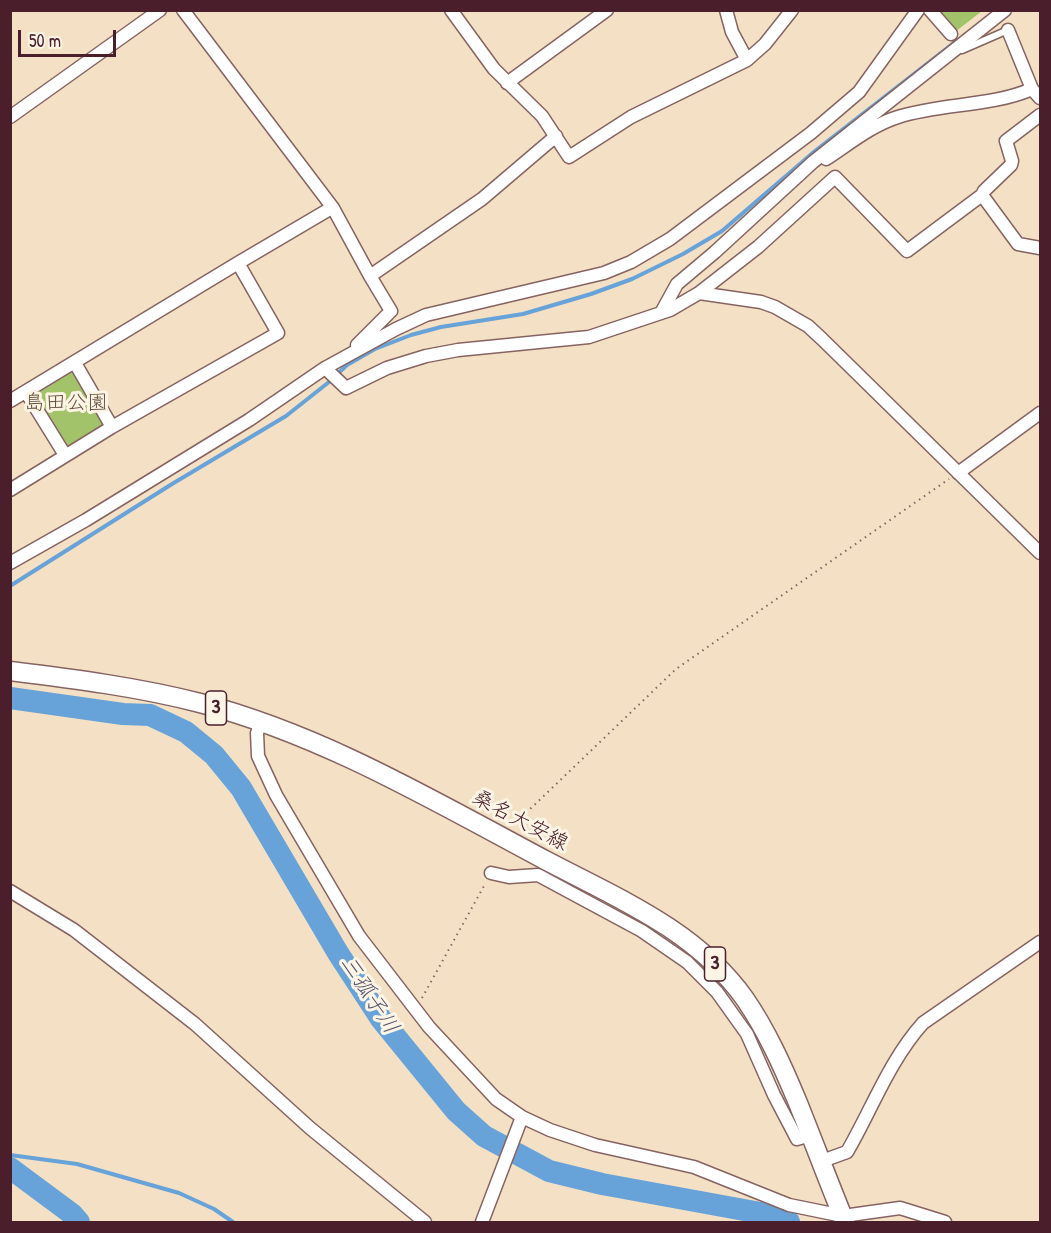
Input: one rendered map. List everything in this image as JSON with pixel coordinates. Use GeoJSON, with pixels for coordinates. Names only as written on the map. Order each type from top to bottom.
{"type":"FeatureCollection","features":[{"type":"Feature","properties":{"kind":"main road","name":"桑名大安線"},"geometry":{"type":"LineString","coordinates":[[10,671],[128,686],[202,704],[261,722],[315,743],[419,793],[646,913],[689,940],[715,964],[744,999],[772,1044],[844,1219]]}},
{"type":"Feature","properties":{"kind":"street"},"geometry":{"type":"LineString","coordinates":[[10,117],[160,10]]}},
{"type":"Feature","properties":{"kind":"street"},"geometry":{"type":"LineString","coordinates":[[10,563],[249,420],[327,370],[347,354],[391,310],[333,208],[183,10]]}},
{"type":"Feature","properties":{"kind":"street"},"geometry":{"type":"LineString","coordinates":[[451,10],[494,69],[542,116],[569,157],[631,117],[747,60],[765,44],[792,10]]}},
{"type":"Feature","properties":{"kind":"street"},"geometry":{"type":"LineString","coordinates":[[507,82],[607,10]]}},
{"type":"Feature","properties":{"kind":"street"},"geometry":{"type":"LineString","coordinates":[[726,10],[732,32],[747,60]]}},
{"type":"Feature","properties":{"kind":"street"},"geometry":{"type":"LineString","coordinates":[[347,354],[426,315],[604,273],[631,262],[670,239],[811,133],[860,92],[918,10]]}},
{"type":"Feature","properties":{"kind":"street"},"geometry":{"type":"LineString","coordinates":[[930,10],[951,34]]}},
{"type":"Feature","properties":{"kind":"street"},"geometry":{"type":"LineString","coordinates":[[661,313],[677,284],[830,147],[1005,10]]}},
{"type":"Feature","properties":{"kind":"street"},"geometry":{"type":"LineString","coordinates":[[778,193],[851,143],[897,117],[932,109],[1036,94],[1008,30]]}},
{"type":"Feature","properties":{"kind":"street"},"geometry":{"type":"LineString","coordinates":[[327,370],[346,388],[387,368],[426,356],[458,350],[589,337],[670,310],[699,293],[758,247],[835,177],[906,250],[982,195],[1011,165],[1006,141],[1041,115]]}},
{"type":"Feature","properties":{"kind":"street"},"geometry":{"type":"LineString","coordinates":[[370,276],[482,199],[556,136]]}},
{"type":"Feature","properties":{"kind":"street"},"geometry":{"type":"LineString","coordinates":[[982,195],[1018,244],[1041,248]]}},
{"type":"Feature","properties":{"kind":"street"},"geometry":{"type":"LineString","coordinates":[[10,401],[328,210]]}},
{"type":"Feature","properties":{"kind":"street"},"geometry":{"type":"LineString","coordinates":[[10,490],[112,427],[278,333],[238,263]]}},
{"type":"Feature","properties":{"kind":"street"},"geometry":{"type":"LineString","coordinates":[[699,293],[761,302],[808,326],[1041,553]]}},
{"type":"Feature","properties":{"kind":"street"},"geometry":{"type":"LineString","coordinates":[[75,363],[112,427]]}},
{"type":"Feature","properties":{"kind":"street"},"geometry":{"type":"LineString","coordinates":[[26,392],[65,455]]}},
{"type":"Feature","properties":{"kind":"street"},"geometry":{"type":"LineString","coordinates":[[958,473],[1041,413]]}},
{"type":"Feature","properties":{"kind":"street"},"geometry":{"type":"LineString","coordinates":[[261,722],[257,733],[258,756],[276,795],[359,936],[440,1040],[496,1100],[520,1121],[595,1145],[694,1167],[789,1205],[844,1219],[900,1208],[945,1222]]}},
{"type":"Feature","properties":{"kind":"street"},"geometry":{"type":"LineString","coordinates":[[491,873],[509,877],[538,875],[656,939],[687,962],[717,992],[747,1034],[797,1139],[811,1135]]}},
{"type":"Feature","properties":{"kind":"street"},"geometry":{"type":"LineString","coordinates":[[10,891],[74,930],[195,1024],[310,1128],[425,1222]]}},
{"type":"Feature","properties":{"kind":"street"},"geometry":{"type":"LineString","coordinates":[[822,1161],[847,1152],[897,1058],[922,1023],[1041,942]]}},
{"type":"Feature","properties":{"kind":"street"},"geometry":{"type":"LineString","coordinates":[[482,1222],[520,1121]]}},
{"type":"Feature","properties":{"kind":"lane"},"geometry":{"type":"LineString","coordinates":[[950,54],[1008,30]]}},
{"type":"Feature","properties":{"kind":"path"},"geometry":{"type":"LineString","coordinates":[[526,813],[676,669],[958,473]]}},
{"type":"Feature","properties":{"kind":"path"},"geometry":{"type":"LineString","coordinates":[[415,1010],[491,873]]}},
{"type":"Feature","properties":{"kind":"green space"},"geometry":{"type":"Polygon","coordinates":[[[937,11],[982,11],[955,32],[937,11]]]}},
{"type":"Feature","properties":{"kind":"green space","name":"島田公園"},"geometry":{"type":"Polygon","coordinates":[[[74,367],[108,427],[67,452],[31,393],[74,367]]]}},
{"type":"Feature","properties":{"kind":"waterway"},"geometry":{"type":"LineString","coordinates":[[10,586],[172,484],[286,416],[347,365],[375,349],[411,335],[441,327],[523,314],[591,294],[632,279],[683,254],[722,231],[815,151],[955,42]]}},
{"type":"Feature","properties":{"kind":"waterway","name":"三孤子川"},"geometry":{"type":"LineString","coordinates":[[10,698],[123,714],[150,715],[186,732],[214,755],[241,788],[338,953],[381,1019],[456,1111],[484,1136],[549,1171],[602,1184],[766,1214],[789,1222]]}},
{"type":"Feature","properties":{"kind":"waterway"},"geometry":{"type":"LineString","coordinates":[[10,1155],[77,1164],[179,1193],[214,1209],[233,1222]]}},
{"type":"Feature","properties":{"kind":"waterway"},"geometry":{"type":"LineString","coordinates":[[10,1168],[72,1214],[79,1222]]}}]}
